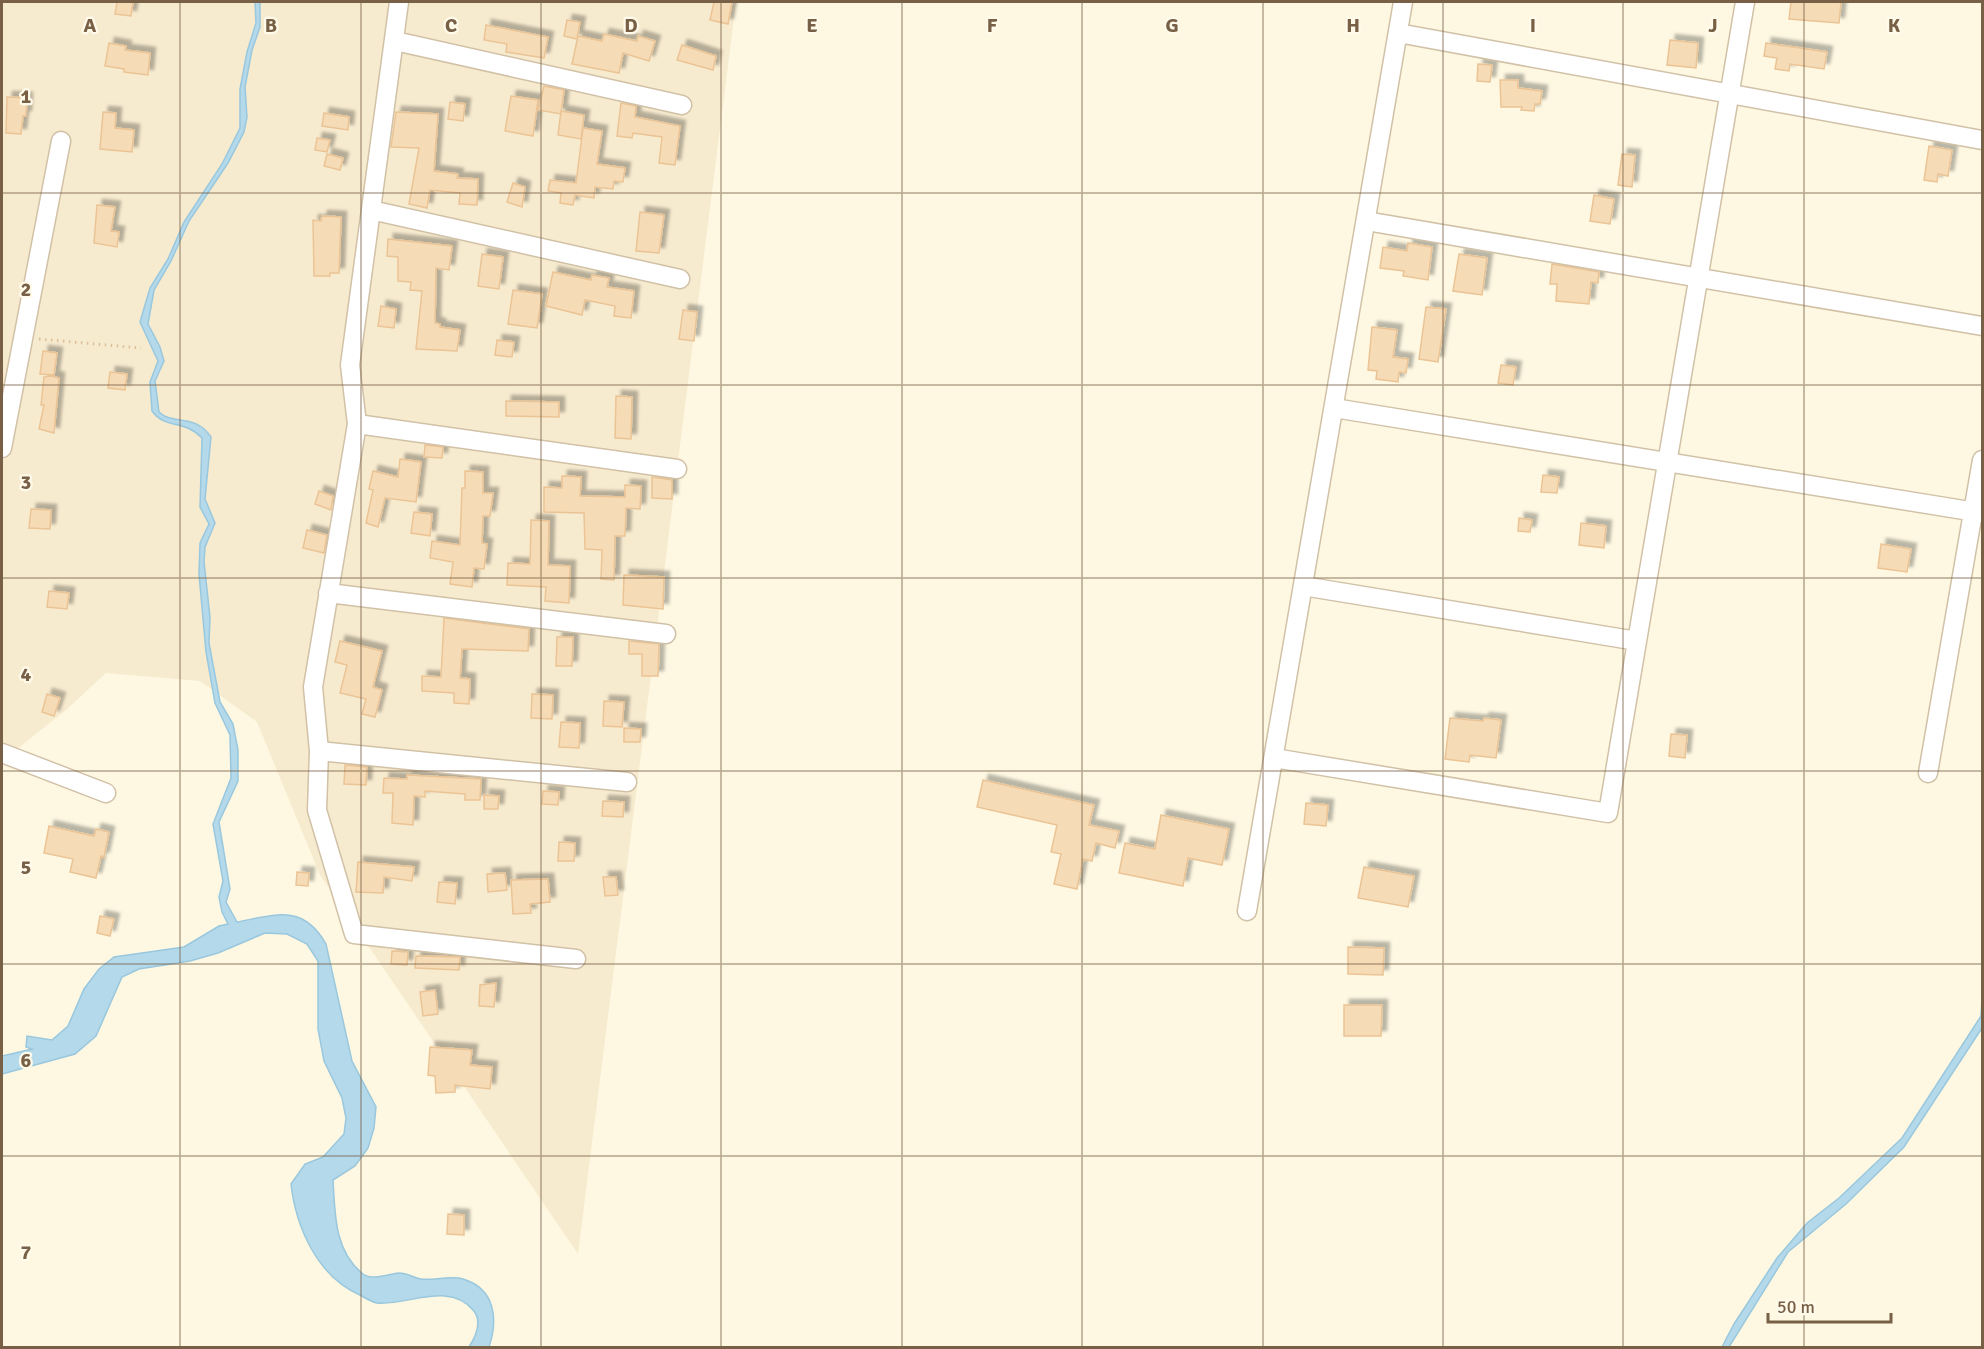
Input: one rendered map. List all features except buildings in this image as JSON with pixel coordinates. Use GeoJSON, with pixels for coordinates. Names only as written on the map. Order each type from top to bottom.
{"type":"FeatureCollection","features":[{"type":"Feature","properties":{"kind":"street"},"geometry":{"type":"LineString","coordinates":[[399,2],[350,365],[357,424],[313,687],[318,751],[317,810],[354,934],[576,959]]}},
{"type":"Feature","properties":{"kind":"street"},"geometry":{"type":"LineString","coordinates":[[1247,911],[1403,2]]}},
{"type":"Feature","properties":{"kind":"street"},"geometry":{"type":"LineString","coordinates":[[1274,758],[1608,813],[1745,2]]}},
{"type":"Feature","properties":{"kind":"street"},"geometry":{"type":"LineString","coordinates":[[1398,33],[1983,140]]}},
{"type":"Feature","properties":{"kind":"street"},"geometry":{"type":"LineString","coordinates":[[395,41],[682,105]]}},
{"type":"Feature","properties":{"kind":"street"},"geometry":{"type":"LineString","coordinates":[[2,448],[10,359],[23,338],[61,141]]}},
{"type":"Feature","properties":{"kind":"street"},"geometry":{"type":"LineString","coordinates":[[371,210],[680,279]]}},
{"type":"Feature","properties":{"kind":"street"},"geometry":{"type":"LineString","coordinates":[[1366,220],[1983,326]]}},
{"type":"Feature","properties":{"kind":"street"},"geometry":{"type":"LineString","coordinates":[[1334,408],[1978,512]]}},
{"type":"Feature","properties":{"kind":"street"},"geometry":{"type":"LineString","coordinates":[[357,424],[677,469]]}},
{"type":"Feature","properties":{"kind":"street"},"geometry":{"type":"LineString","coordinates":[[1928,773],[1978,512],[1983,460]]}},
{"type":"Feature","properties":{"kind":"street"},"geometry":{"type":"LineString","coordinates":[[1303,586],[1637,641]]}},
{"type":"Feature","properties":{"kind":"street"},"geometry":{"type":"LineString","coordinates":[[328,593],[666,634]]}},
{"type":"Feature","properties":{"kind":"street"},"geometry":{"type":"LineString","coordinates":[[318,751],[627,782]]}},
{"type":"Feature","properties":{"kind":"street"},"geometry":{"type":"LineString","coordinates":[[2,753],[106,793]]}},
{"type":"Feature","properties":{"kind":"path"},"geometry":{"type":"LineString","coordinates":[[23,338],[141,348]]}},
{"type":"Feature","properties":{"kind":"shaded area"},"geometry":{"type":"Polygon","coordinates":[[[2,2],[736,2],[578,1254],[320,875],[257,722],[200,681],[106,673],[66,710],[2,761],[2,2]]]}},
{"type":"Feature","properties":{"kind":"water"},"geometry":{"type":"Polygon","coordinates":[[[255,2],[260,2],[260,27],[252,50],[245,87],[247,117],[244,132],[228,163],[189,221],[171,261],[154,290],[148,324],[160,347],[164,361],[155,381],[159,412],[170,418],[198,425],[211,437],[205,499],[215,523],[205,547],[204,562],[210,617],[209,643],[220,702],[233,724],[238,750],[238,781],[219,822],[230,889],[226,902],[237,922],[276,915],[298,917],[308,922],[326,944],[352,1061],[376,1107],[374,1128],[368,1148],[355,1166],[333,1180],[338,1231],[346,1254],[353,1265],[367,1276],[376,1277],[399,1273],[421,1279],[458,1278],[474,1284],[482,1290],[492,1307],[493,1326],[489,1347],[469,1347],[476,1333],[478,1319],[473,1310],[463,1301],[440,1296],[389,1303],[371,1301],[345,1287],[332,1276],[321,1264],[304,1234],[291,1184],[305,1164],[323,1157],[344,1134],[346,1118],[342,1098],[324,1061],[318,1029],[318,961],[307,944],[287,934],[265,933],[218,953],[190,961],[139,969],[122,977],[96,1036],[75,1054],[2,1074],[2,1056],[32,1049],[26,1047],[27,1036],[52,1040],[68,1026],[84,989],[99,969],[114,957],[184,947],[219,926],[228,924],[222,912],[219,897],[223,881],[213,824],[231,778],[230,735],[215,703],[206,652],[199,574],[200,543],[209,524],[200,507],[202,438],[189,428],[163,421],[152,411],[150,382],[158,361],[140,322],[150,288],[168,259],[184,222],[222,164],[240,128],[240,89],[247,52],[256,23],[255,2]]]}},
{"type":"Feature","properties":{"kind":"water"},"geometry":{"type":"Polygon","coordinates":[[[1982,999],[1982,1028],[1904,1147],[1846,1204],[1788,1252],[1729,1347],[1722,1347],[1734,1324],[1777,1258],[1807,1223],[1839,1198],[1902,1138],[1981,1016],[1982,999]]]}}]}
